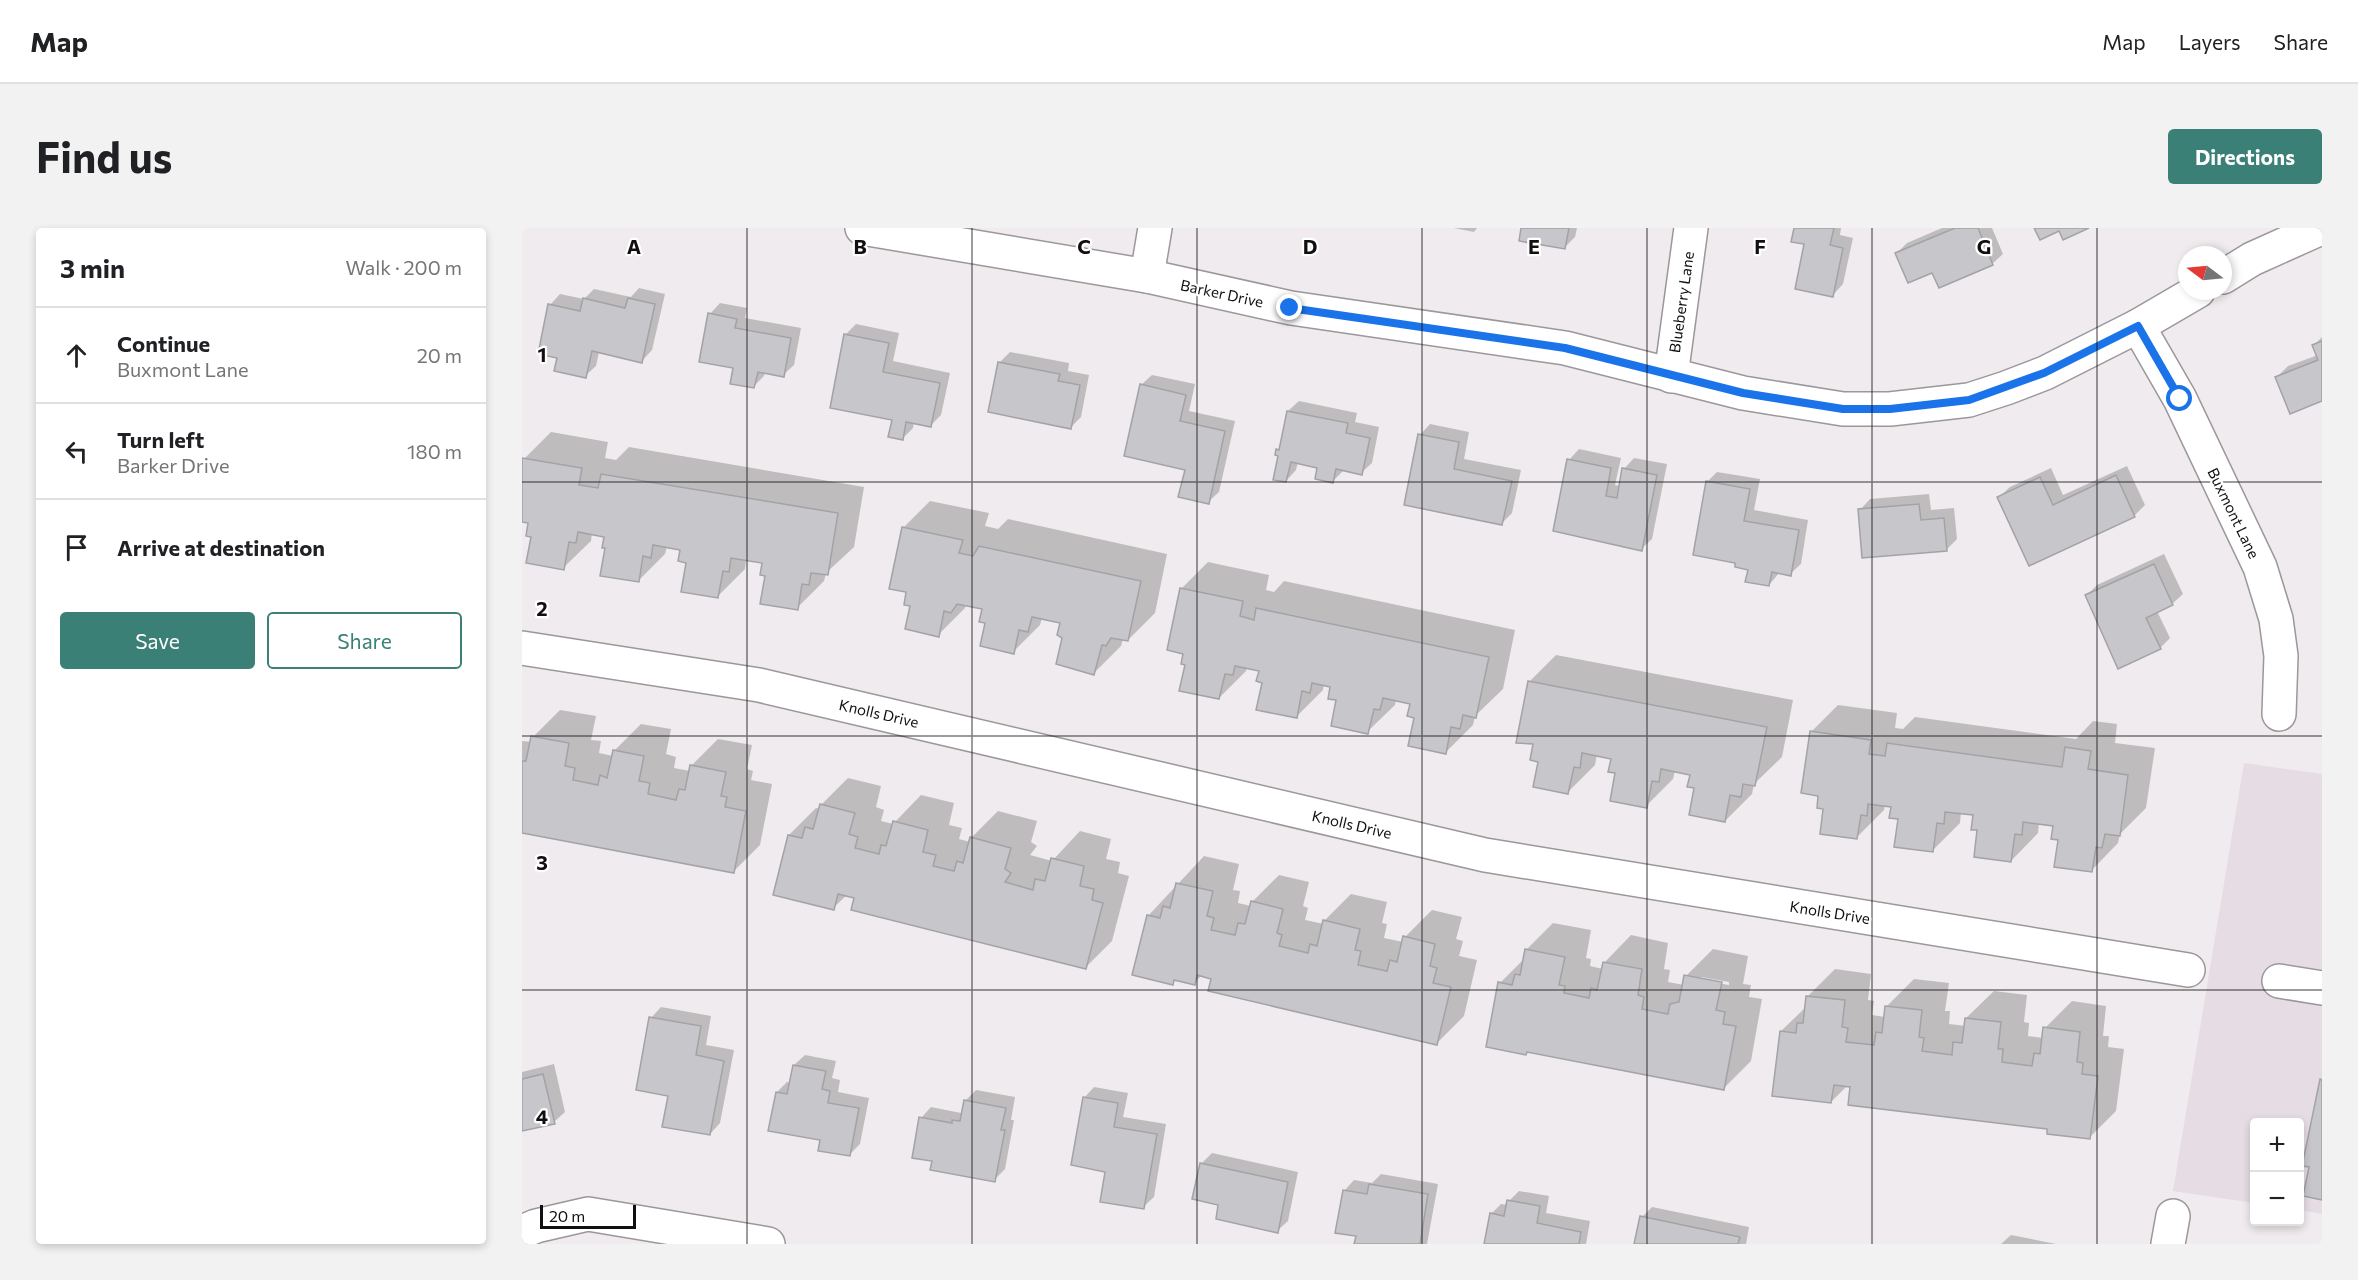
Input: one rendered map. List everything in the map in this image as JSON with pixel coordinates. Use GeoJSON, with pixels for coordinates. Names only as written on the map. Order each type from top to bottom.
{"type":"FeatureCollection","features":[{"type":"Feature","properties":{"kind":"street","name":"Barker Drive"},"geometry":{"type":"LineString","coordinates":[[862,228],[1147,276],[1290,308],[1565,348],[1743,393],[1843,409],[1890,409],[1969,400],[2044,373],[2138,326],[2183,300]]}},
{"type":"Feature","properties":{"kind":"street"},"geometry":{"type":"LineString","coordinates":[[1147,276],[1155,228]]}},
{"type":"Feature","properties":{"kind":"street","name":"Blueberry Lane"},"geometry":{"type":"LineString","coordinates":[[1671,375],[1691,228]]}},
{"type":"Feature","properties":{"kind":"street"},"geometry":{"type":"LineString","coordinates":[[2232,271],[2252,259],[2321,228]]}},
{"type":"Feature","properties":{"kind":"street","name":"Buxmont Lane"},"geometry":{"type":"LineString","coordinates":[[2138,326],[2180,399],[2260,567],[2276,619],[2281,656],[2279,714]]}},
{"type":"Feature","properties":{"kind":"street","name":"Knolls Drive"},"geometry":{"type":"LineString","coordinates":[[522,648],[759,685],[1485,855],[2188,970]]}},
{"type":"Feature","properties":{"kind":"street"},"geometry":{"type":"LineString","coordinates":[[2279,981],[2322,988]]}},
{"type":"Feature","properties":{"kind":"street"},"geometry":{"type":"LineString","coordinates":[[522,1232],[536,1226],[588,1214],[768,1244]]}},
{"type":"Feature","properties":{"kind":"shaded area"},"geometry":{"type":"Polygon","coordinates":[[[2244,763],[2322,774],[2322,1214],[2304,1211],[2304,1118],[2250,1118],[2250,1202],[2173,1191],[2244,763]]]}},
{"type":"Feature","properties":{"kind":"building"},"geometry":{"type":"Polygon","coordinates":[[[1521,228],[1569,228],[1565,249],[1519,241],[1521,228]]]}},
{"type":"Feature","properties":{"kind":"building"},"geometry":{"type":"Polygon","coordinates":[[[1794,228],[1834,228],[1830,245],[1843,248],[1833,297],[1795,289],[1804,244],[1791,242],[1794,228]]]}},
{"type":"Feature","properties":{"kind":"building"},"geometry":{"type":"Polygon","coordinates":[[[1955,228],[1978,228],[1993,265],[1939,288],[1932,273],[1908,283],[1895,253],[1955,228]]]}},
{"type":"Feature","properties":{"kind":"building"},"geometry":{"type":"Polygon","coordinates":[[[2034,228],[2089,228],[2063,240],[2059,231],[2040,240],[2034,228]]]}},
{"type":"Feature","properties":{"kind":"building"},"geometry":{"type":"Polygon","coordinates":[[[583,298],[625,308],[628,298],[655,304],[642,363],[592,351],[586,378],[554,371],[557,358],[538,354],[548,304],[580,311],[583,298]]]}},
{"type":"Feature","properties":{"kind":"building"},"geometry":{"type":"Polygon","coordinates":[[[708,313],[737,319],[735,328],[791,338],[784,377],[758,372],[754,388],[730,384],[733,368],[699,362],[708,313]]]}},
{"type":"Feature","properties":{"kind":"building"},"geometry":{"type":"Polygon","coordinates":[[[844,334],[889,343],[883,372],[940,383],[931,427],[906,422],[903,440],[888,437],[892,420],[830,408],[844,334]]]}},
{"type":"Feature","properties":{"kind":"building"},"geometry":{"type":"Polygon","coordinates":[[[2322,341],[2322,401],[2290,414],[2275,377],[2318,360],[2312,345],[2322,341]]]}},
{"type":"Feature","properties":{"kind":"building"},"geometry":{"type":"Polygon","coordinates":[[[998,362],[1060,374],[1058,381],[1080,385],[1071,429],[988,412],[998,362]]]}},
{"type":"Feature","properties":{"kind":"building"},"geometry":{"type":"Polygon","coordinates":[[[1140,384],[1186,395],[1180,421],[1225,431],[1209,504],[1178,497],[1185,470],[1124,456],[1140,384]]]}},
{"type":"Feature","properties":{"kind":"building"},"geometry":{"type":"Polygon","coordinates":[[[1287,411],[1348,423],[1346,433],[1370,438],[1362,475],[1336,469],[1333,483],[1315,479],[1317,468],[1291,462],[1286,482],[1273,480],[1278,456],[1275,455],[1276,449],[1279,450],[1287,411]]]}},
{"type":"Feature","properties":{"kind":"building"},"geometry":{"type":"Polygon","coordinates":[[[1418,434],[1459,442],[1454,469],[1512,481],[1502,525],[1404,505],[1418,434]]]}},
{"type":"Feature","properties":{"kind":"building"},"geometry":{"type":"Polygon","coordinates":[[[522,458],[582,468],[579,485],[598,488],[601,474],[838,513],[828,575],[811,573],[809,585],[802,584],[798,610],[760,604],[765,576],[760,575],[762,563],[731,558],[729,572],[723,571],[718,598],[681,592],[686,563],[678,561],[680,550],[653,545],[651,558],[643,556],[639,582],[600,576],[605,548],[602,548],[604,537],[578,532],[576,543],[569,542],[564,570],[526,563],[531,537],[526,536],[528,523],[522,522],[522,458]]]}},
{"type":"Feature","properties":{"kind":"building"},"geometry":{"type":"Polygon","coordinates":[[[1567,459],[1611,468],[1606,496],[1617,498],[1622,468],[1657,475],[1642,551],[1553,531],[1567,459]]]}},
{"type":"Feature","properties":{"kind":"building"},"geometry":{"type":"Polygon","coordinates":[[[2116,475],[2135,517],[2029,566],[1997,497],[2040,477],[2053,505],[2116,475]]]}},
{"type":"Feature","properties":{"kind":"building"},"geometry":{"type":"Polygon","coordinates":[[[1706,481],[1750,489],[1744,521],[1799,530],[1791,576],[1772,572],[1769,586],[1745,582],[1748,570],[1735,567],[1735,563],[1693,555],[1706,481]]]}},
{"type":"Feature","properties":{"kind":"building"},"geometry":{"type":"Polygon","coordinates":[[[1919,504],[1921,520],[1944,518],[1947,551],[1862,558],[1858,509],[1919,504]]]}},
{"type":"Feature","properties":{"kind":"building"},"geometry":{"type":"Polygon","coordinates":[[[902,527],[963,540],[959,553],[973,556],[979,546],[1141,581],[1128,641],[1111,638],[1106,646],[1102,645],[1094,675],[1056,664],[1062,638],[1057,635],[1060,623],[1032,617],[1028,632],[1019,630],[1014,654],[980,646],[985,623],[979,622],[982,609],[957,604],[951,613],[944,611],[939,637],[905,629],[910,606],[904,605],[906,592],[889,589],[902,527]]]}},
{"type":"Feature","properties":{"kind":"building"},"geometry":{"type":"Polygon","coordinates":[[[2154,564],[2173,605],[2146,618],[2161,649],[2118,669],[2085,595],[2154,564]]]}},
{"type":"Feature","properties":{"kind":"building"},"geometry":{"type":"Polygon","coordinates":[[[1180,588],[1243,601],[1240,616],[1254,620],[1256,608],[1489,657],[1476,718],[1463,715],[1460,729],[1451,727],[1446,754],[1408,746],[1414,718],[1407,716],[1410,704],[1383,698],[1380,710],[1374,709],[1368,734],[1331,726],[1336,700],[1328,699],[1330,687],[1312,683],[1310,693],[1302,691],[1297,718],[1256,710],[1262,683],[1256,681],[1259,671],[1235,666],[1233,675],[1225,674],[1219,699],[1179,691],[1185,665],[1181,664],[1183,654],[1167,650],[1180,588]]]}},
{"type":"Feature","properties":{"kind":"building"},"geometry":{"type":"Polygon","coordinates":[[[1528,681],[1767,727],[1755,786],[1743,784],[1741,797],[1730,795],[1725,822],[1689,815],[1694,788],[1687,787],[1690,775],[1661,769],[1659,782],[1652,781],[1647,808],[1610,801],[1615,773],[1608,772],[1611,759],[1582,753],[1580,768],[1574,767],[1568,794],[1533,787],[1538,762],[1530,760],[1533,744],[1516,743],[1528,681]]]}},
{"type":"Feature","properties":{"kind":"building"},"geometry":{"type":"Polygon","coordinates":[[[1810,731],[1871,740],[1869,754],[1885,756],[1887,743],[2062,767],[2065,747],[2091,751],[2088,769],[2128,775],[2120,836],[2105,834],[2102,848],[2096,847],[2092,872],[2054,867],[2058,840],[2051,839],[2053,826],[2023,822],[2022,835],[2015,834],[2011,862],[1974,857],[1977,830],[1971,830],[1973,815],[1945,812],[1944,824],[1937,823],[1933,852],[1894,847],[1898,819],[1889,818],[1891,807],[1868,804],[1867,816],[1861,815],[1857,839],[1820,834],[1823,809],[1817,808],[1818,796],[1801,793],[1810,731]]]}},
{"type":"Feature","properties":{"kind":"building"},"geometry":{"type":"Polygon","coordinates":[[[531,736],[569,743],[565,766],[575,768],[573,780],[598,785],[600,775],[607,778],[613,750],[644,756],[639,781],[650,783],[648,794],[676,800],[679,789],[685,790],[690,765],[726,772],[721,796],[727,797],[725,807],[746,811],[734,873],[522,833],[522,761],[526,761],[531,736]]]}},
{"type":"Feature","properties":{"kind":"building"},"geometry":{"type":"Polygon","coordinates":[[[820,804],[855,813],[849,834],[858,837],[855,848],[879,854],[881,845],[886,846],[893,821],[928,830],[923,852],[936,855],[933,866],[954,871],[957,861],[963,863],[970,837],[1011,848],[1005,869],[1011,873],[1005,882],[1033,890],[1035,879],[1045,881],[1051,858],[1084,866],[1080,886],[1094,889],[1092,900],[1103,903],[1086,969],[851,910],[854,898],[838,894],[834,910],[773,895],[788,835],[802,838],[805,827],[813,829],[820,804]]]}},
{"type":"Feature","properties":{"kind":"building"},"geometry":{"type":"Polygon","coordinates":[[[1176,883],[1213,891],[1207,916],[1214,918],[1211,930],[1235,935],[1238,923],[1245,924],[1251,901],[1283,909],[1277,933],[1282,935],[1279,946],[1308,953],[1310,944],[1317,946],[1323,920],[1360,929],[1355,950],[1361,951],[1358,965],[1387,971],[1390,960],[1397,962],[1403,936],[1435,944],[1430,966],[1437,968],[1433,983],[1451,987],[1437,1045],[1208,991],[1211,979],[1197,975],[1195,985],[1174,980],[1173,985],[1132,975],[1147,915],[1160,918],[1163,906],[1170,908],[1176,883]]]}},
{"type":"Feature","properties":{"kind":"building"},"geometry":{"type":"Polygon","coordinates":[[[1525,949],[1565,957],[1559,985],[1565,986],[1564,993],[1589,998],[1591,988],[1597,990],[1603,962],[1642,969],[1638,995],[1644,997],[1642,1009],[1668,1014],[1670,1004],[1679,1002],[1684,975],[1722,982],[1716,1010],[1725,1012],[1723,1024],[1736,1026],[1724,1090],[1527,1052],[1526,1055],[1486,1047],[1498,982],[1512,985],[1515,974],[1520,975],[1525,949]]]}},
{"type":"Feature","properties":{"kind":"building"},"geometry":{"type":"Polygon","coordinates":[[[1806,996],[1845,1000],[1842,1027],[1848,1028],[1846,1042],[1874,1045],[1876,1032],[1882,1033],[1885,1006],[1922,1010],[1919,1037],[1924,1038],[1922,1051],[1952,1055],[1953,1042],[1962,1043],[1965,1018],[2001,1022],[1998,1049],[2003,1049],[2002,1062],[2032,1066],[2034,1053],[2040,1054],[2043,1027],[2080,1032],[2077,1062],[2083,1063],[2082,1074],[2098,1076],[2090,1139],[2047,1134],[2047,1129],[1848,1105],[1850,1087],[1834,1085],[1831,1103],[1772,1096],[1780,1031],[1796,1033],[1797,1023],[1803,1023],[1806,996]]]}},
{"type":"Feature","properties":{"kind":"building"},"geometry":{"type":"Polygon","coordinates":[[[649,1017],[701,1026],[696,1055],[724,1061],[710,1135],[662,1127],[668,1096],[636,1090],[649,1017]]]}},
{"type":"Feature","properties":{"kind":"building"},"geometry":{"type":"Polygon","coordinates":[[[793,1065],[826,1071],[822,1089],[830,1091],[828,1103],[859,1108],[850,1156],[818,1151],[820,1140],[768,1131],[776,1092],[787,1094],[793,1065]]]}},
{"type":"Feature","properties":{"kind":"building"},"geometry":{"type":"Polygon","coordinates":[[[543,1074],[555,1124],[522,1131],[522,1079],[543,1074]]]}},
{"type":"Feature","properties":{"kind":"building"},"geometry":{"type":"Polygon","coordinates":[[[2320,1079],[2322,1080],[2322,1200],[2304,1196],[2309,1167],[2304,1166],[2320,1079]]]}},
{"type":"Feature","properties":{"kind":"building"},"geometry":{"type":"Polygon","coordinates":[[[1083,1097],[1118,1103],[1114,1127],[1157,1134],[1144,1209],[1100,1202],[1105,1172],[1071,1165],[1083,1097]]]}},
{"type":"Feature","properties":{"kind":"building"},"geometry":{"type":"Polygon","coordinates":[[[964,1100],[1006,1108],[1001,1130],[1005,1130],[995,1182],[930,1170],[932,1161],[912,1158],[919,1117],[952,1123],[952,1120],[960,1121],[964,1100]]]}},
{"type":"Feature","properties":{"kind":"building"},"geometry":{"type":"Polygon","coordinates":[[[1200,1163],[1288,1182],[1278,1233],[1216,1219],[1218,1205],[1192,1199],[1200,1163]]]}},
{"type":"Feature","properties":{"kind":"building"},"geometry":{"type":"Polygon","coordinates":[[[1369,1184],[1428,1194],[1420,1244],[1354,1244],[1356,1236],[1335,1233],[1343,1190],[1367,1194],[1369,1184]]]}},
{"type":"Feature","properties":{"kind":"building"},"geometry":{"type":"Polygon","coordinates":[[[1507,1200],[1540,1206],[1537,1223],[1581,1232],[1579,1244],[1484,1244],[1490,1213],[1504,1216],[1507,1200]]]}},
{"type":"Feature","properties":{"kind":"building"},"geometry":{"type":"Polygon","coordinates":[[[1640,1216],[1740,1237],[1738,1244],[1634,1244],[1640,1216]]]}},
{"type":"Feature","properties":{"kind":"route"},"geometry":{"type":"LineString","coordinates":[[1290,308],[1565,348],[1743,393],[1843,409],[1890,409],[1969,400],[2044,373],[2138,326],[2180,399]]}}]}
